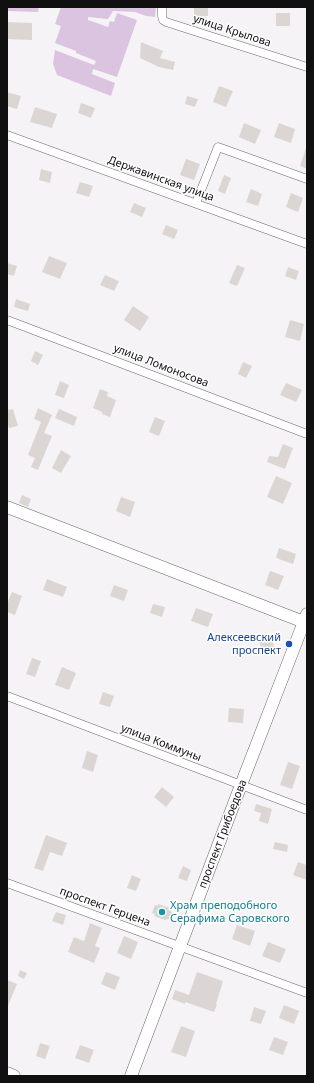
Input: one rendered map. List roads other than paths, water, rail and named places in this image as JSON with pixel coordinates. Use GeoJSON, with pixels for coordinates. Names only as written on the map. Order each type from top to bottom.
{"type":"FeatureCollection","features":[{"type":"Feature","properties":{"kind":"street","name":"улица Крылова"},"geometry":{"type":"LineString","coordinates":[[162,7],[163,20],[166,22],[307,67]]}},
{"type":"Feature","properties":{"kind":"street","name":"Державинская улица"},"geometry":{"type":"LineString","coordinates":[[7,135],[307,244]]}},
{"type":"Feature","properties":{"kind":"street"},"geometry":{"type":"LineString","coordinates":[[196,203],[218,146],[307,179]]}},
{"type":"Feature","properties":{"kind":"street","name":"улица Ломоносова"},"geometry":{"type":"LineString","coordinates":[[7,320],[307,434]]}},
{"type":"Feature","properties":{"kind":"street"},"geometry":{"type":"LineString","coordinates":[[7,507],[306,620]]}},
{"type":"Feature","properties":{"kind":"street","name":"проспект Грибоедова"},"geometry":{"type":"LineString","coordinates":[[131,1076],[241,785],[306,620]]}},
{"type":"Feature","properties":{"kind":"street","name":"улица Коммуны"},"geometry":{"type":"LineString","coordinates":[[7,696],[307,810]]}},
{"type":"Feature","properties":{"kind":"street","name":"проспект Герцена"},"geometry":{"type":"LineString","coordinates":[[7,883],[307,993]]}},
{"type":"Feature","properties":{"kind":"street"},"geometry":{"type":"LineString","coordinates":[[7,1074],[14,1076]]}},
{"type":"Feature","properties":{"kind":"place","name":"Алексеевский проспект"},"geometry":{"type":"Point","coordinates":[289,644]}},
{"type":"Feature","properties":{"kind":"place","name":"Храм преподобного Серафима Саровского"},"geometry":{"type":"Point","coordinates":[162,912]}}]}
